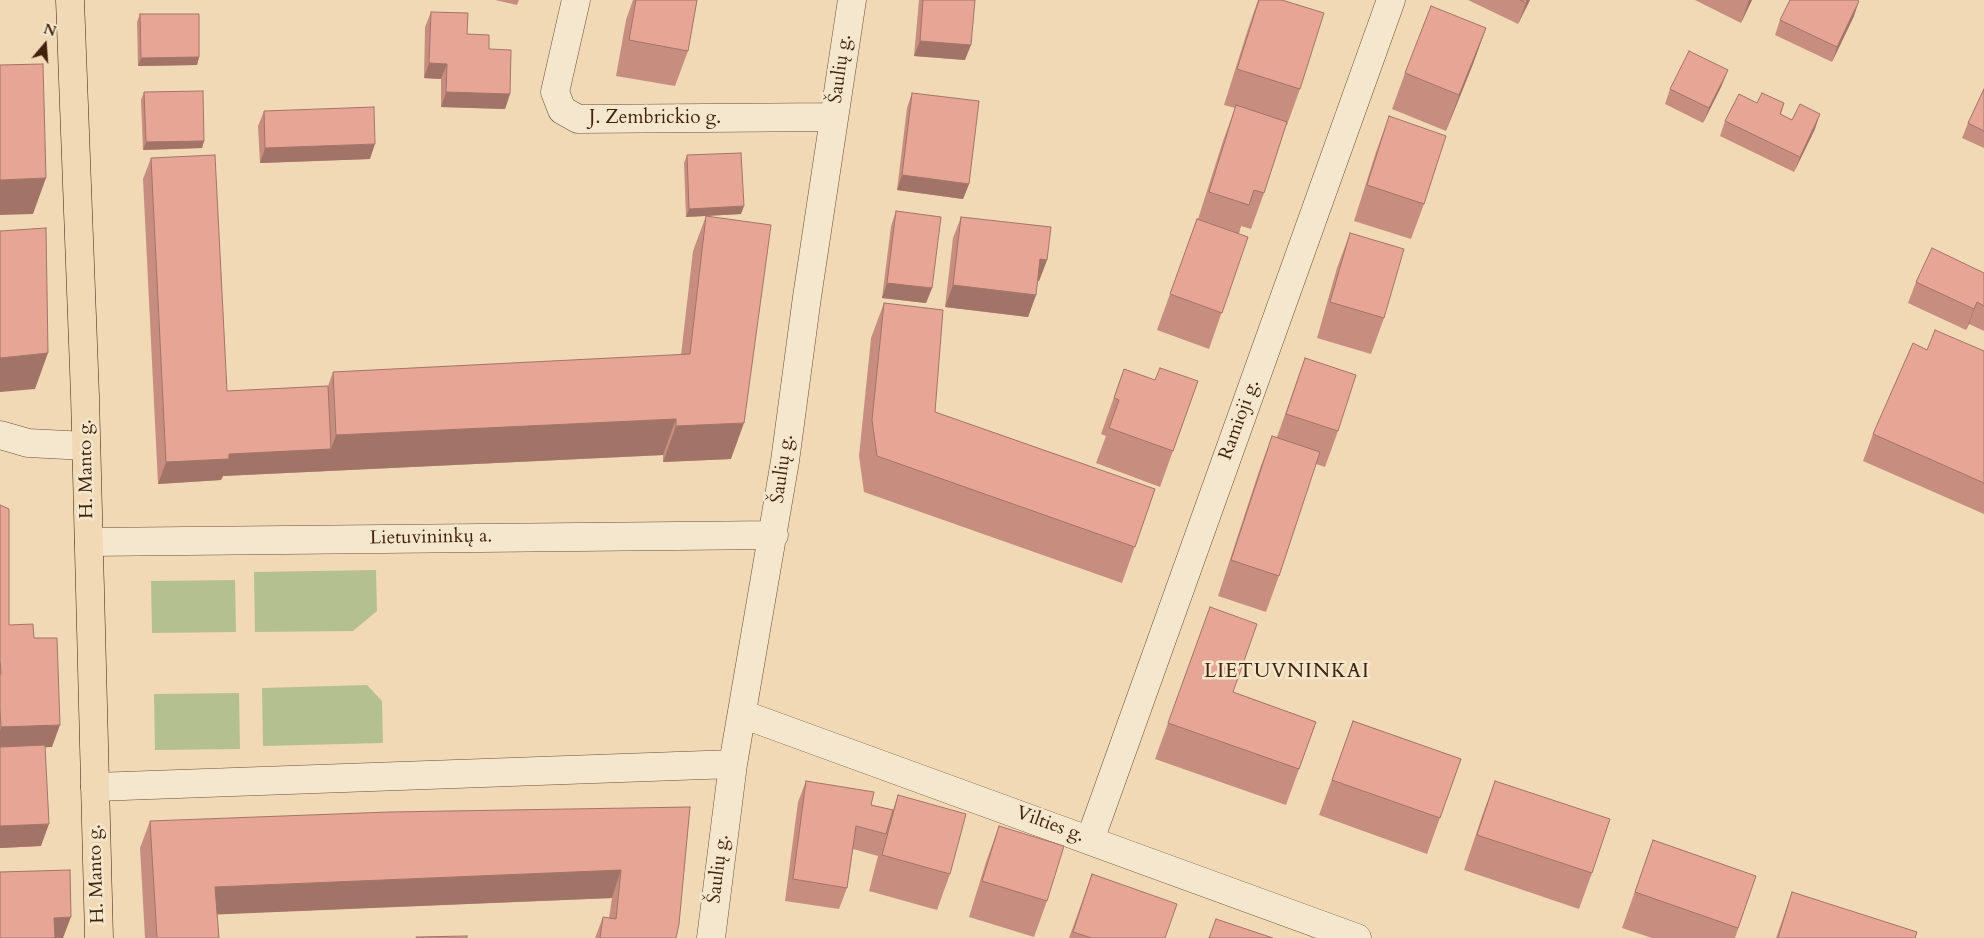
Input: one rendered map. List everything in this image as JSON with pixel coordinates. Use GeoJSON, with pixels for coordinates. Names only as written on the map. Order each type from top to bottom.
{"type":"FeatureCollection","features":[{"type":"Feature","properties":{"kind":"main road","name":"H. Manto g."},"geometry":{"type":"LineString","coordinates":[[70,0],[89,542],[99,938]]}},
{"type":"Feature","properties":{"kind":"street","name":"J. Zembrickio g."},"geometry":{"type":"LineString","coordinates":[[576,0],[555,92],[562,110],[578,119],[834,117]]}},
{"type":"Feature","properties":{"kind":"street","name":"Šaulių g."},"geometry":{"type":"LineString","coordinates":[[711,938],[733,764],[774,534],[852,0]]}},
{"type":"Feature","properties":{"kind":"street","name":"Ramioji g."},"geometry":{"type":"LineString","coordinates":[[1090,840],[1392,0]]}},
{"type":"Feature","properties":{"kind":"street"},"geometry":{"type":"LineString","coordinates":[[0,436],[28,442],[86,446]]}},
{"type":"Feature","properties":{"kind":"street","name":"Lietuvininkų a."},"geometry":{"type":"LineString","coordinates":[[89,542],[774,534]]}},
{"type":"Feature","properties":{"kind":"street","name":"Vilties g."},"geometry":{"type":"LineString","coordinates":[[742,714],[1357,938]]}},
{"type":"Feature","properties":{"kind":"street"},"geometry":{"type":"LineString","coordinates":[[95,787],[733,764]]}},
{"type":"Feature","properties":{"kind":"green space"},"geometry":{"type":"Polygon","coordinates":[[[376,570],[377,611],[353,631],[255,632],[254,572],[376,570]]]}},
{"type":"Feature","properties":{"kind":"green space"},"geometry":{"type":"Polygon","coordinates":[[[235,580],[236,632],[152,633],[151,581],[235,580]]]}},
{"type":"Feature","properties":{"kind":"green space"},"geometry":{"type":"Polygon","coordinates":[[[367,685],[382,701],[383,743],[263,746],[262,688],[367,685]]]}},
{"type":"Feature","properties":{"kind":"green space"},"geometry":{"type":"Polygon","coordinates":[[[239,693],[240,749],[155,750],[154,694],[239,693]]]}},
{"type":"Feature","properties":{"kind":"building"},"geometry":{"type":"Polygon","coordinates":[[[636,0],[697,0],[688,51],[629,40],[636,0]]]}},
{"type":"Feature","properties":{"kind":"building"},"geometry":{"type":"Polygon","coordinates":[[[923,0],[975,0],[971,45],[920,41],[923,0]]]}},
{"type":"Feature","properties":{"kind":"building"},"geometry":{"type":"Polygon","coordinates":[[[1259,0],[1282,0],[1324,13],[1300,89],[1237,69],[1259,0]]]}},
{"type":"Feature","properties":{"kind":"building"},"geometry":{"type":"Polygon","coordinates":[[[1790,0],[1859,1],[1837,47],[1780,20],[1790,0]]]}},
{"type":"Feature","properties":{"kind":"building"},"geometry":{"type":"Polygon","coordinates":[[[1431,6],[1486,28],[1459,95],[1405,73],[1431,6]]]}},
{"type":"Feature","properties":{"kind":"building"},"geometry":{"type":"Polygon","coordinates":[[[431,12],[468,13],[467,34],[489,35],[489,49],[511,50],[510,94],[446,92],[447,64],[429,63],[431,12]]]}},
{"type":"Feature","properties":{"kind":"building"},"geometry":{"type":"Polygon","coordinates":[[[140,14],[199,14],[199,57],[141,58],[140,14]]]}},
{"type":"Feature","properties":{"kind":"building"},"geometry":{"type":"Polygon","coordinates":[[[1689,51],[1728,70],[1709,108],[1670,89],[1689,51]]]}},
{"type":"Feature","properties":{"kind":"building"},"geometry":{"type":"Polygon","coordinates":[[[43,64],[46,178],[0,180],[0,65],[43,64]]]}},
{"type":"Feature","properties":{"kind":"building"},"geometry":{"type":"Polygon","coordinates":[[[1984,89],[1984,131],[1968,123],[1984,89]]]}},
{"type":"Feature","properties":{"kind":"building"},"geometry":{"type":"Polygon","coordinates":[[[203,91],[204,141],[146,142],[144,92],[203,91]]]}},
{"type":"Feature","properties":{"kind":"building"},"geometry":{"type":"Polygon","coordinates":[[[912,93],[979,101],[969,184],[902,175],[912,93]]]}},
{"type":"Feature","properties":{"kind":"building"},"geometry":{"type":"Polygon","coordinates":[[[1762,93],[1784,103],[1780,114],[1792,120],[1800,104],[1820,114],[1800,157],[1725,121],[1739,94],[1757,103],[1762,93]]]}},
{"type":"Feature","properties":{"kind":"building"},"geometry":{"type":"Polygon","coordinates":[[[1236,105],[1287,122],[1264,193],[1254,190],[1249,205],[1209,192],[1236,105]]]}},
{"type":"Feature","properties":{"kind":"building"},"geometry":{"type":"Polygon","coordinates":[[[374,107],[375,144],[265,148],[264,111],[374,107]]]}},
{"type":"Feature","properties":{"kind":"building"},"geometry":{"type":"Polygon","coordinates":[[[1389,116],[1446,136],[1424,204],[1367,185],[1389,116]]]}},
{"type":"Feature","properties":{"kind":"building"},"geometry":{"type":"Polygon","coordinates":[[[741,153],[744,206],[689,209],[687,155],[741,153]]]}},
{"type":"Feature","properties":{"kind":"building"},"geometry":{"type":"Polygon","coordinates":[[[215,155],[227,391],[328,386],[331,449],[229,454],[229,459],[166,462],[151,158],[215,155]]]}},
{"type":"Feature","properties":{"kind":"building"},"geometry":{"type":"Polygon","coordinates":[[[896,211],[941,217],[932,288],[887,283],[896,211]]]}},
{"type":"Feature","properties":{"kind":"building"},"geometry":{"type":"Polygon","coordinates":[[[706,216],[771,225],[744,423],[676,426],[676,419],[336,435],[333,372],[690,354],[706,216]]]}},
{"type":"Feature","properties":{"kind":"building"},"geometry":{"type":"Polygon","coordinates":[[[961,217],[1051,227],[1047,260],[1040,259],[1036,295],[953,285],[961,217]]]}},
{"type":"Feature","properties":{"kind":"building"},"geometry":{"type":"Polygon","coordinates":[[[1197,219],[1248,237],[1222,313],[1170,294],[1197,219]]]}},
{"type":"Feature","properties":{"kind":"building"},"geometry":{"type":"Polygon","coordinates":[[[46,228],[48,353],[0,358],[0,231],[46,228]]]}},
{"type":"Feature","properties":{"kind":"building"},"geometry":{"type":"Polygon","coordinates":[[[1350,233],[1404,249],[1384,318],[1330,302],[1350,233]]]}},
{"type":"Feature","properties":{"kind":"building"},"geometry":{"type":"Polygon","coordinates":[[[1932,248],[1984,273],[1984,306],[1977,302],[1974,309],[1916,282],[1932,248]]]}},
{"type":"Feature","properties":{"kind":"building"},"geometry":{"type":"Polygon","coordinates":[[[884,303],[943,310],[935,412],[1155,489],[1135,547],[877,456],[872,420],[884,303]]]}},
{"type":"Feature","properties":{"kind":"building"},"geometry":{"type":"Polygon","coordinates":[[[1935,330],[1984,351],[1984,483],[1873,434],[1913,343],[1927,350],[1935,330]]]}},
{"type":"Feature","properties":{"kind":"building"},"geometry":{"type":"Polygon","coordinates":[[[1305,358],[1356,375],[1338,431],[1286,414],[1305,358]]]}},
{"type":"Feature","properties":{"kind":"building"},"geometry":{"type":"Polygon","coordinates":[[[1160,368],[1198,381],[1173,451],[1109,428],[1119,400],[1114,398],[1124,369],[1155,380],[1160,368]]]}},
{"type":"Feature","properties":{"kind":"building"},"geometry":{"type":"Polygon","coordinates":[[[1272,436],[1320,452],[1279,576],[1231,560],[1272,436]]]}},
{"type":"Feature","properties":{"kind":"building"},"geometry":{"type":"Polygon","coordinates":[[[0,505],[9,509],[9,625],[33,624],[34,638],[57,638],[60,725],[1,727],[0,505]]]}},
{"type":"Feature","properties":{"kind":"building"},"geometry":{"type":"Polygon","coordinates":[[[1210,607],[1257,624],[1233,692],[1316,722],[1299,769],[1168,723],[1210,607]]]}},
{"type":"Feature","properties":{"kind":"building"},"geometry":{"type":"Polygon","coordinates":[[[1353,721],[1461,759],[1440,818],[1332,780],[1353,721]]]}},
{"type":"Feature","properties":{"kind":"building"},"geometry":{"type":"Polygon","coordinates":[[[45,745],[49,824],[0,826],[0,747],[45,745]]]}},
{"type":"Feature","properties":{"kind":"building"},"geometry":{"type":"Polygon","coordinates":[[[806,781],[874,792],[871,805],[893,810],[886,834],[856,826],[847,888],[793,879],[806,781]]]}},
{"type":"Feature","properties":{"kind":"building"},"geometry":{"type":"Polygon","coordinates":[[[1495,781],[1610,819],[1592,873],[1477,835],[1495,781]]]}},
{"type":"Feature","properties":{"kind":"building"},"geometry":{"type":"Polygon","coordinates":[[[898,795],[966,814],[950,874],[882,855],[898,795]]]}},
{"type":"Feature","properties":{"kind":"building"},"geometry":{"type":"Polygon","coordinates":[[[690,807],[676,938],[600,938],[603,917],[616,919],[621,870],[215,887],[219,938],[157,938],[150,821],[389,812],[690,807]]]}},
{"type":"Feature","properties":{"kind":"building"},"geometry":{"type":"Polygon","coordinates":[[[999,826],[1064,846],[1047,901],[982,881],[999,826]]]}},
{"type":"Feature","properties":{"kind":"building"},"geometry":{"type":"Polygon","coordinates":[[[1653,840],[1756,876],[1738,928],[1635,892],[1653,840]]]}},
{"type":"Feature","properties":{"kind":"building"},"geometry":{"type":"Polygon","coordinates":[[[70,870],[71,917],[54,918],[55,938],[0,938],[0,872],[70,870]]]}},
{"type":"Feature","properties":{"kind":"building"},"geometry":{"type":"Polygon","coordinates":[[[1092,874],[1177,904],[1165,938],[1092,938],[1073,932],[1092,874]]]}},
{"type":"Feature","properties":{"kind":"building"},"geometry":{"type":"Polygon","coordinates":[[[1792,892],[1917,932],[1915,938],[1778,938],[1792,892]]]}},
{"type":"Feature","properties":{"kind":"building"},"geometry":{"type":"Polygon","coordinates":[[[1216,919],[1273,938],[1209,938],[1216,919]]]}},
{"type":"Feature","properties":{"kind":"building"},"geometry":{"type":"Polygon","coordinates":[[[467,936],[467,938],[416,938],[416,937],[467,936]]]}},
{"type":"Feature","properties":{"kind":"district","name":"LIETUVNINKAI"},"geometry":{"type":"Point","coordinates":[1287,672]}}]}
